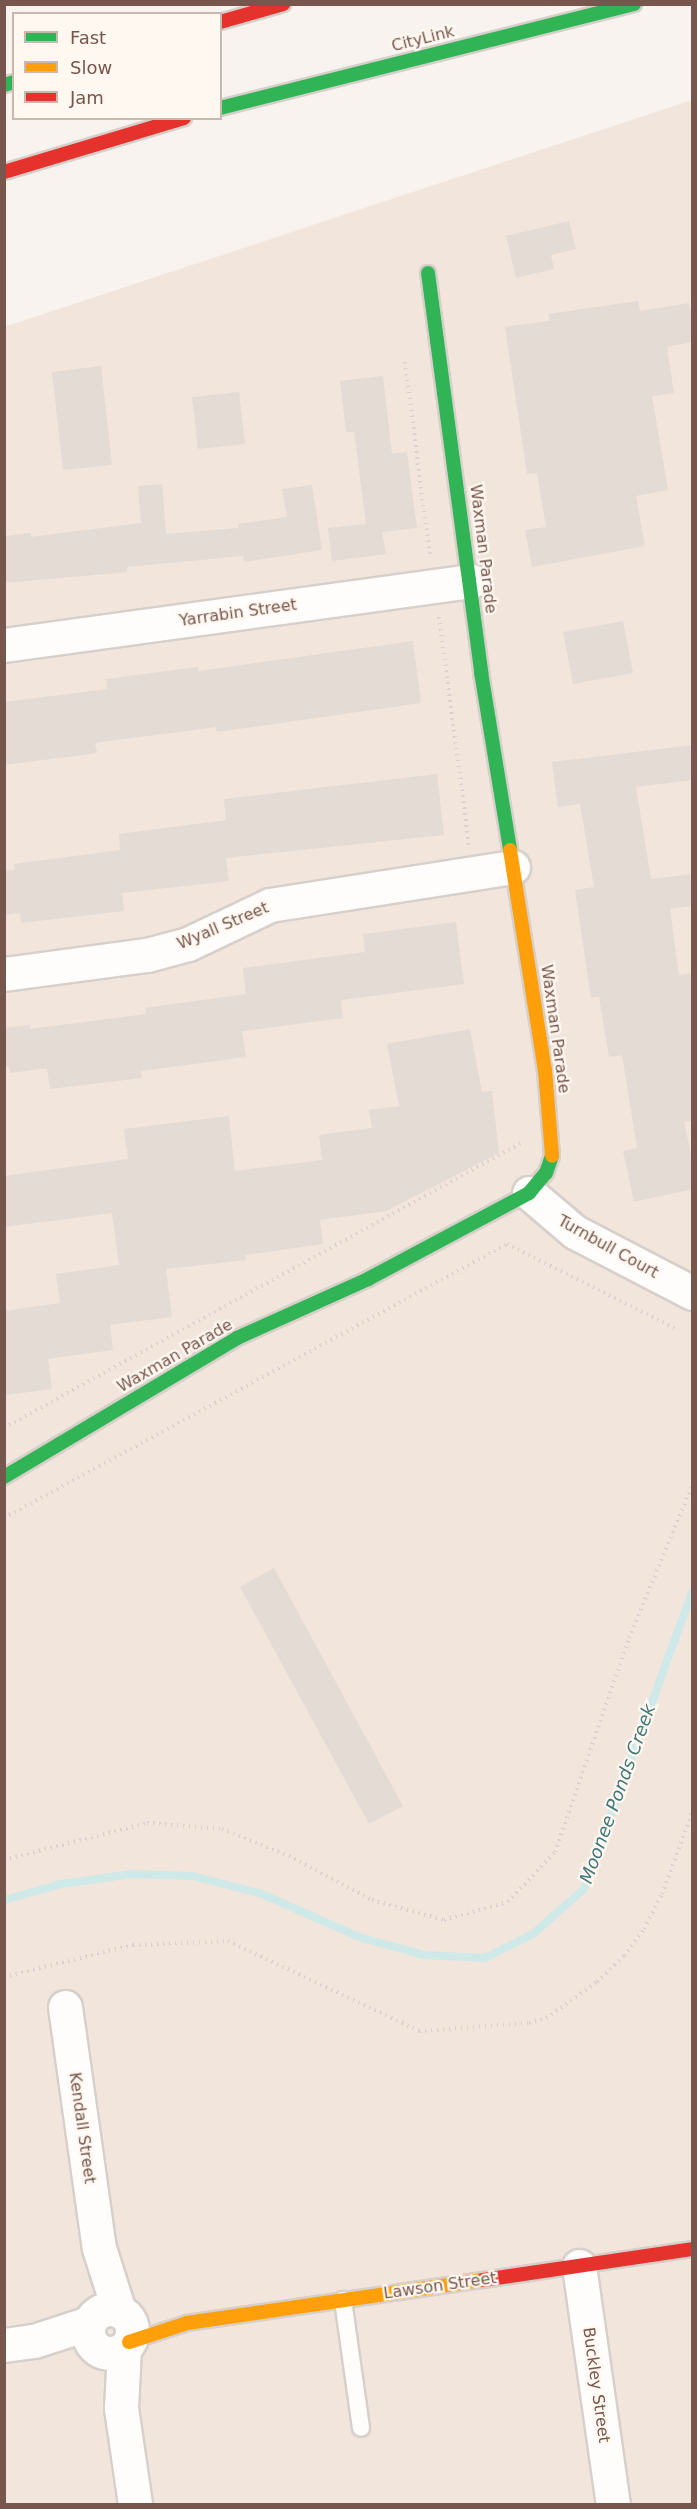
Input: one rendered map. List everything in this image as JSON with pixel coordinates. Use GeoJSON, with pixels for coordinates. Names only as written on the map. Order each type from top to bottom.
{"type":"FeatureCollection","features":[{"type":"Feature","properties":{"kind":"main road"},"geometry":{"type":"LineString","coordinates":[[222,21],[283,4]]}},
{"type":"Feature","properties":{"kind":"main road","name":"CityLink"},"geometry":{"type":"LineString","coordinates":[[222,107],[634,4]]}},
{"type":"Feature","properties":{"kind":"main road"},"geometry":{"type":"LineString","coordinates":[[4,172],[177,120]]}},
{"type":"Feature","properties":{"kind":"main road","name":"Waxman Parade"},"geometry":{"type":"LineString","coordinates":[[4,1477],[237,1338],[368,1279],[529,1193],[546,1173],[553,1136],[481,672],[472,581],[428,273]]}},
{"type":"Feature","properties":{"kind":"main road","name":"Lawson Street"},"geometry":{"type":"LineString","coordinates":[[187,2323],[693,2250]]}},
{"type":"Feature","properties":{"kind":"street","name":"Yarrabin Street"},"geometry":{"type":"LineString","coordinates":[[4,645],[472,581]]}},
{"type":"Feature","properties":{"kind":"street","name":"Wyall Street"},"geometry":{"type":"LineString","coordinates":[[4,974],[147,955],[188,944],[270,905],[513,867]]}},
{"type":"Feature","properties":{"kind":"street","name":"Turnbull Court"},"geometry":{"type":"LineString","coordinates":[[529,1193],[545,1211],[575,1232],[693,1293]]}},
{"type":"Feature","properties":{"kind":"street","name":"Kendall Street"},"geometry":{"type":"LineString","coordinates":[[65,2007],[135,2505]]}},
{"type":"Feature","properties":{"kind":"street","name":"Buckley Street"},"geometry":{"type":"LineString","coordinates":[[579,2266],[613,2505]]}},
{"type":"Feature","properties":{"kind":"street","name":"Lawson Street"},"geometry":{"type":"LineString","coordinates":[[19,2343],[187,2323]]}},
{"type":"Feature","properties":{"kind":"lane"},"geometry":{"type":"LineString","coordinates":[[343,2300],[361,2428]]}},
{"type":"Feature","properties":{"kind":"path"},"geometry":{"type":"LineString","coordinates":[[405,362],[430,557],[418,559]]}},
{"type":"Feature","properties":{"kind":"path"},"geometry":{"type":"LineString","coordinates":[[438,615],[469,847],[458,848]]}},
{"type":"Feature","properties":{"kind":"path"},"geometry":{"type":"LineString","coordinates":[[4,1428],[526,1140],[553,1136]]}},
{"type":"Feature","properties":{"kind":"path"},"geometry":{"type":"LineString","coordinates":[[4,1518],[507,1244],[675,1328]]}},
{"type":"Feature","properties":{"kind":"path"},"geometry":{"type":"LineString","coordinates":[[4,1860],[147,1823],[222,1829],[289,1856],[372,1900],[444,1920],[508,1902],[555,1852],[629,1638],[693,1486]]}},
{"type":"Feature","properties":{"kind":"path"},"geometry":{"type":"LineString","coordinates":[[4,1977],[133,1945],[228,1941],[419,2031],[529,2023],[546,2018],[597,1982],[624,1956],[644,1929],[662,1894],[693,1813]]}},
{"type":"Feature","properties":{"kind":"shaded area"},"geometry":{"type":"Polygon","coordinates":[[[692,100],[692,2504],[5,2504],[4,327],[692,100]]]}},
{"type":"Feature","properties":{"kind":"building"},"geometry":{"type":"Polygon","coordinates":[[[569,221],[576,249],[551,255],[554,269],[516,278],[506,236],[569,221]]]}},
{"type":"Feature","properties":{"kind":"building"},"geometry":{"type":"Polygon","coordinates":[[[638,301],[640,311],[689,303],[693,322],[693,342],[667,347],[674,393],[652,396],[668,490],[636,496],[645,546],[532,567],[525,530],[546,527],[537,473],[527,474],[505,327],[550,321],[548,314],[638,301]]]}},
{"type":"Feature","properties":{"kind":"building"},"geometry":{"type":"Polygon","coordinates":[[[101,366],[112,465],[63,470],[52,372],[101,366]]]}},
{"type":"Feature","properties":{"kind":"building"},"geometry":{"type":"Polygon","coordinates":[[[383,376],[392,454],[407,452],[417,528],[382,532],[386,554],[332,561],[328,528],[366,524],[354,432],[346,432],[340,381],[383,376]]]}},
{"type":"Feature","properties":{"kind":"building"},"geometry":{"type":"Polygon","coordinates":[[[239,392],[245,444],[198,449],[192,397],[239,392]]]}},
{"type":"Feature","properties":{"kind":"building"},"geometry":{"type":"Polygon","coordinates":[[[162,484],[166,534],[239,528],[238,524],[287,517],[282,489],[312,485],[322,550],[244,562],[243,556],[127,567],[127,572],[4,583],[4,536],[31,533],[31,537],[141,523],[138,486],[162,484]]]}},
{"type":"Feature","properties":{"kind":"building"},"geometry":{"type":"Polygon","coordinates":[[[623,621],[633,673],[573,684],[563,632],[623,621]]]}},
{"type":"Feature","properties":{"kind":"building"},"geometry":{"type":"Polygon","coordinates":[[[413,641],[421,703],[217,732],[216,727],[95,743],[97,753],[4,765],[4,702],[107,689],[106,679],[198,667],[199,671],[413,641]]]}},
{"type":"Feature","properties":{"kind":"building"},"geometry":{"type":"Polygon","coordinates":[[[693,745],[693,780],[636,787],[651,879],[693,874],[693,906],[670,909],[679,975],[693,973],[692,1121],[684,1122],[693,1163],[693,1189],[634,1202],[623,1151],[637,1148],[622,1055],[609,1057],[599,997],[591,998],[575,890],[594,887],[580,804],[558,807],[552,762],[693,745]]]}},
{"type":"Feature","properties":{"kind":"building"},"geometry":{"type":"Polygon","coordinates":[[[437,774],[444,835],[226,858],[229,881],[122,893],[124,911],[21,923],[20,913],[4,915],[4,871],[15,870],[14,864],[120,850],[119,834],[226,820],[224,799],[437,774]]]}},
{"type":"Feature","properties":{"kind":"building"},"geometry":{"type":"Polygon","coordinates":[[[456,922],[464,984],[341,1000],[343,1018],[242,1031],[246,1057],[141,1071],[142,1078],[50,1089],[47,1068],[10,1073],[9,1066],[4,1067],[4,1028],[30,1025],[30,1029],[146,1014],[145,1008],[246,994],[243,968],[365,952],[363,934],[456,922]]]}},
{"type":"Feature","properties":{"kind":"building"},"geometry":{"type":"Polygon","coordinates":[[[470,1029],[482,1092],[492,1091],[499,1153],[386,1211],[320,1220],[323,1244],[245,1255],[246,1260],[166,1269],[172,1317],[110,1325],[113,1350],[48,1359],[52,1389],[6,1395],[4,1311],[60,1303],[56,1274],[119,1265],[112,1213],[4,1227],[4,1176],[128,1159],[124,1129],[229,1116],[235,1171],[322,1160],[319,1135],[372,1128],[369,1110],[399,1106],[387,1044],[470,1029]]]}},
{"type":"Feature","properties":{"kind":"building"},"geometry":{"type":"Polygon","coordinates":[[[274,1568],[403,1806],[369,1824],[240,1587],[274,1568]]]}},
{"type":"Feature","properties":{"kind":"waterway","name":"Moonee Ponds Creek"},"geometry":{"type":"LineString","coordinates":[[4,1900],[61,1884],[132,1874],[193,1876],[262,1894],[359,1937],[424,1955],[485,1958],[533,1934],[584,1889],[692,1592]]}},
{"type":"Feature","properties":{"kind":"traffic: fast"},"geometry":{"type":"LineString","coordinates":[[222,107],[634,4]]}},
{"type":"Feature","properties":{"kind":"traffic: fast"},"geometry":{"type":"LineString","coordinates":[[4,85],[12,83]]}},
{"type":"Feature","properties":{"kind":"traffic: fast"},"geometry":{"type":"LineString","coordinates":[[428,273],[481,672],[510,850]]}},
{"type":"Feature","properties":{"kind":"traffic: fast"},"geometry":{"type":"LineString","coordinates":[[4,1477],[237,1338],[368,1279],[529,1193],[546,1173],[552,1156]]}},
{"type":"Feature","properties":{"kind":"traffic: slow"},"geometry":{"type":"LineString","coordinates":[[510,850],[545,1070],[552,1156]]}},
{"type":"Feature","properties":{"kind":"traffic: slow"},"geometry":{"type":"LineString","coordinates":[[129,2342],[187,2323],[483,2280]]}},
{"type":"Feature","properties":{"kind":"traffic: jam"},"geometry":{"type":"LineString","coordinates":[[222,21],[283,4]]}},
{"type":"Feature","properties":{"kind":"traffic: jam"},"geometry":{"type":"LineString","coordinates":[[4,172],[177,120]]}},
{"type":"Feature","properties":{"kind":"traffic: jam"},"geometry":{"type":"LineString","coordinates":[[483,2280],[692,2249]]}}]}
